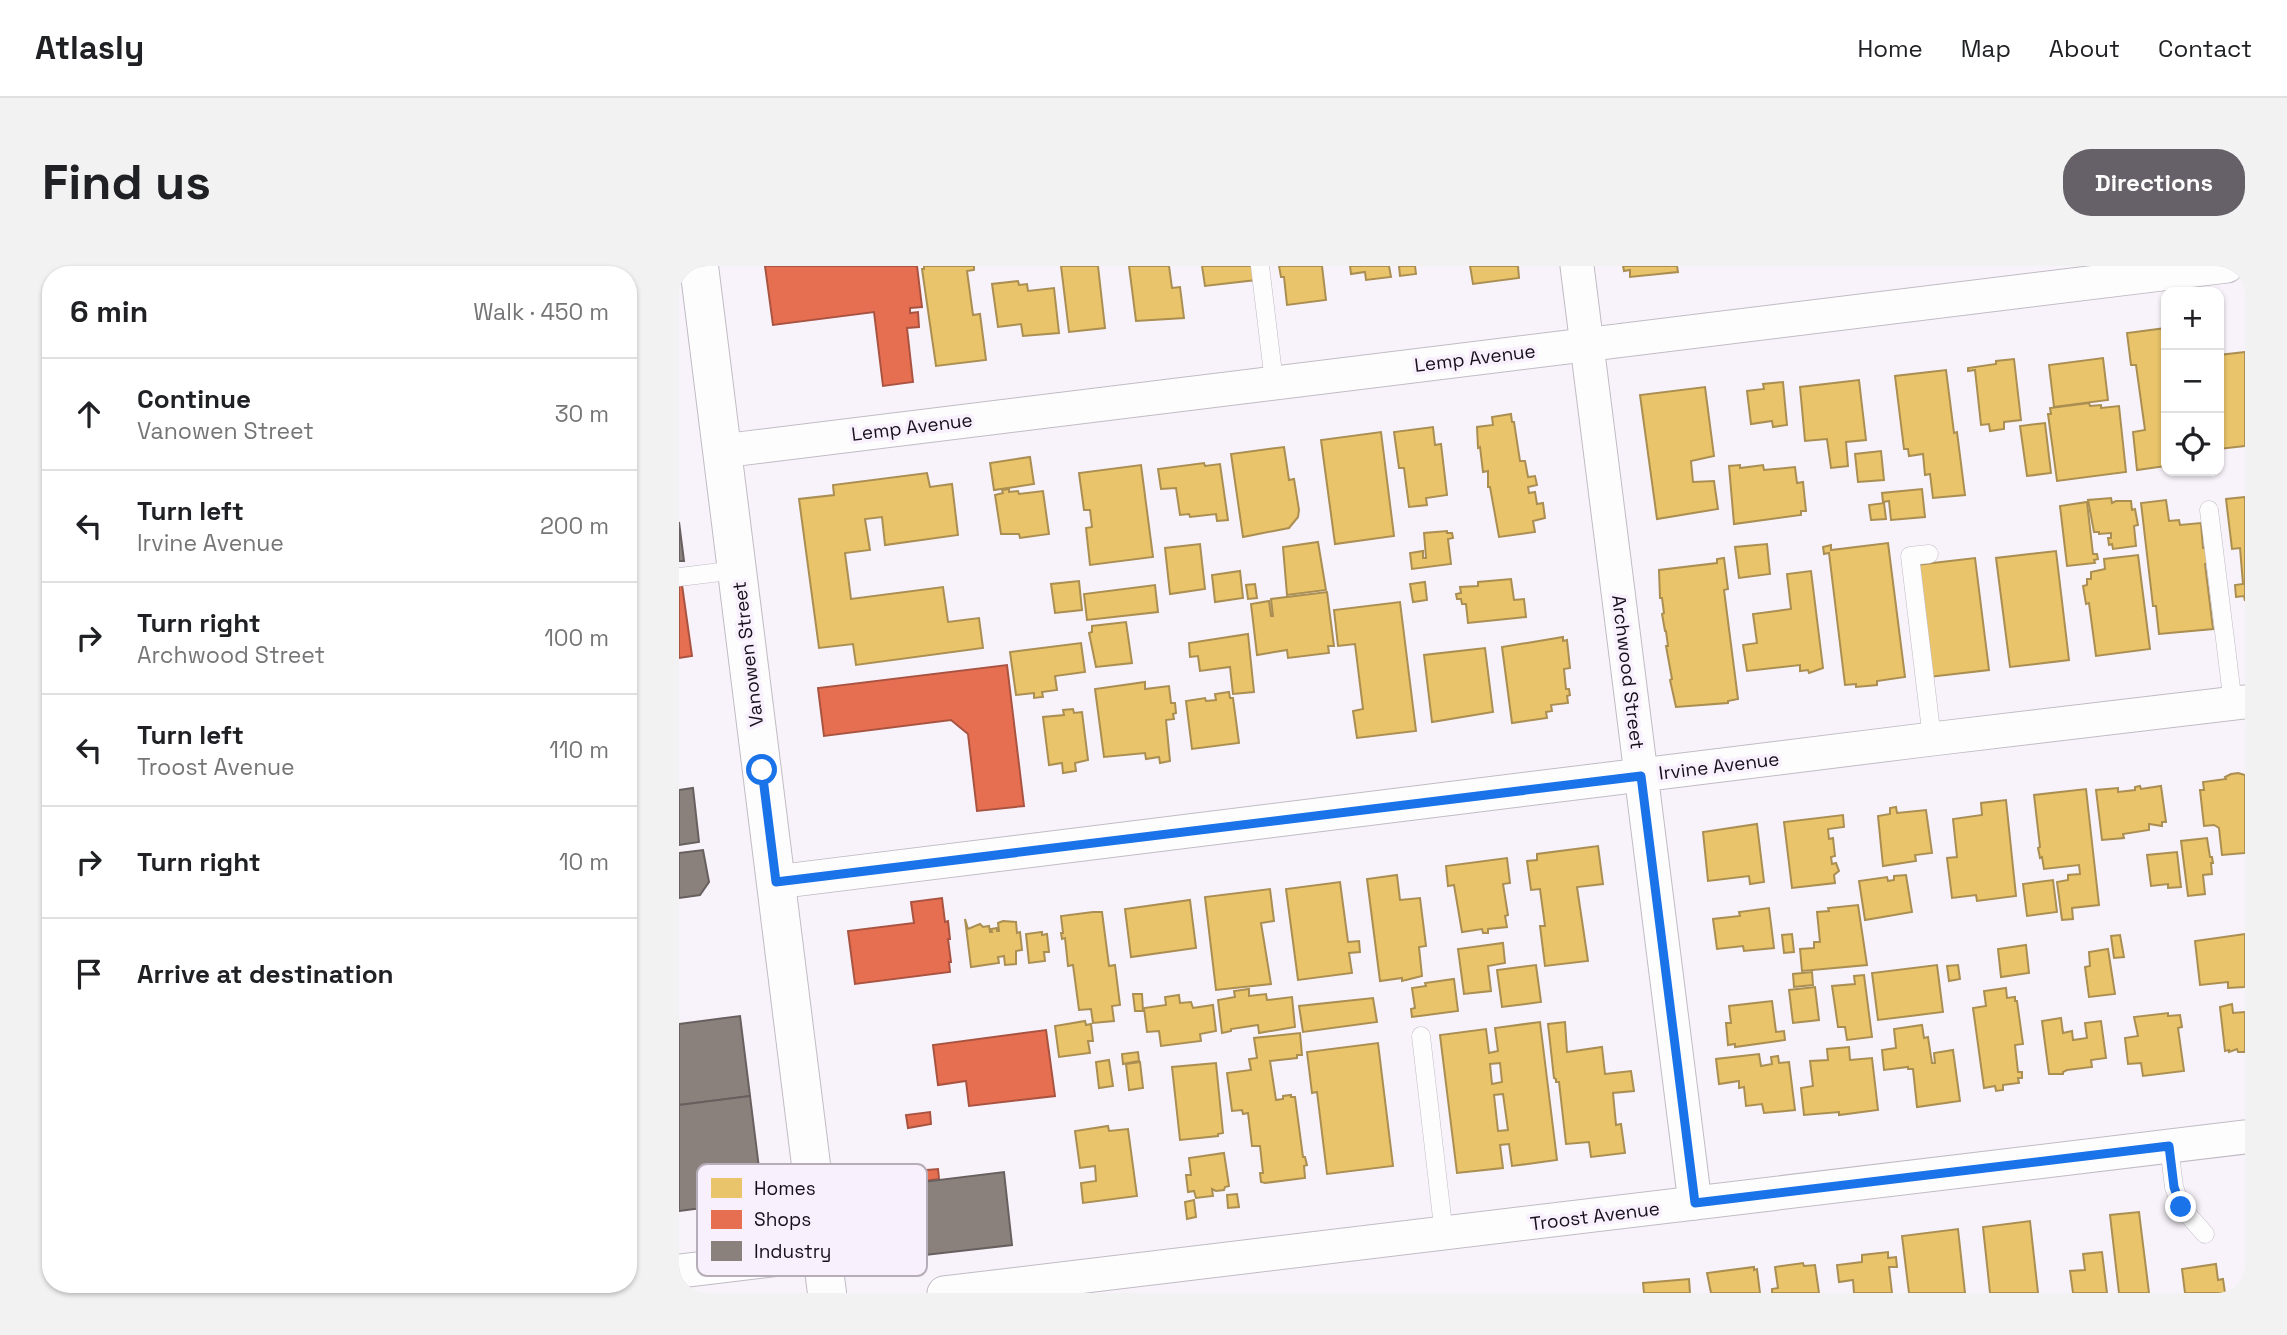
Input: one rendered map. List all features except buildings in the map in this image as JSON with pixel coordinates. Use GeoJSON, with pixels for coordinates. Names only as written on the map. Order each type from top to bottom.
{"type":"FeatureCollection","features":[{"type":"Feature","properties":{"kind":"main road","name":"Vanowen Street"},"geometry":{"type":"LineString","coordinates":[[699,266],[811,1164]]}},
{"type":"Feature","properties":{"kind":"street","name":"Archwood Street"},"geometry":{"type":"LineString","coordinates":[[1577,266],[1695,1203]]}},
{"type":"Feature","properties":{"kind":"street","name":"Lemp Avenue"},"geometry":{"type":"LineString","coordinates":[[722,451],[2227,266]]}},
{"type":"Feature","properties":{"kind":"street","name":"Irvine Avenue"},"geometry":{"type":"LineString","coordinates":[[776,882],[2239,703]]}},
{"type":"Feature","properties":{"kind":"street","name":"Troost Avenue"},"geometry":{"type":"LineString","coordinates":[[944,1293],[2245,1137]]}},
{"type":"Feature","properties":{"kind":"street"},"geometry":{"type":"LineString","coordinates":[[679,1271],[697,1269]]}},
{"type":"Feature","properties":{"kind":"lane"},"geometry":{"type":"LineString","coordinates":[[1260,266],[1275,382]]}},
{"type":"Feature","properties":{"kind":"lane"},"geometry":{"type":"LineString","coordinates":[[2210,510],[2239,703]]}},
{"type":"Feature","properties":{"kind":"lane"},"geometry":{"type":"LineString","coordinates":[[1929,554],[1910,556],[1931,739]]}},
{"type":"Feature","properties":{"kind":"lane"},"geometry":{"type":"LineString","coordinates":[[679,577],[737,570]]}},
{"type":"Feature","properties":{"kind":"lane"},"geometry":{"type":"LineString","coordinates":[[1420,1036],[1444,1235]]}},
{"type":"Feature","properties":{"kind":"lane"},"geometry":{"type":"LineString","coordinates":[[2169,1146],[2174,1187],[2181,1207],[2205,1234]]}},
{"type":"Feature","properties":{"kind":"route"},"geometry":{"type":"LineString","coordinates":[[762,770],[776,882],[1641,776],[1695,1203],[2169,1146],[2174,1187],[2181,1207]]}}]}
